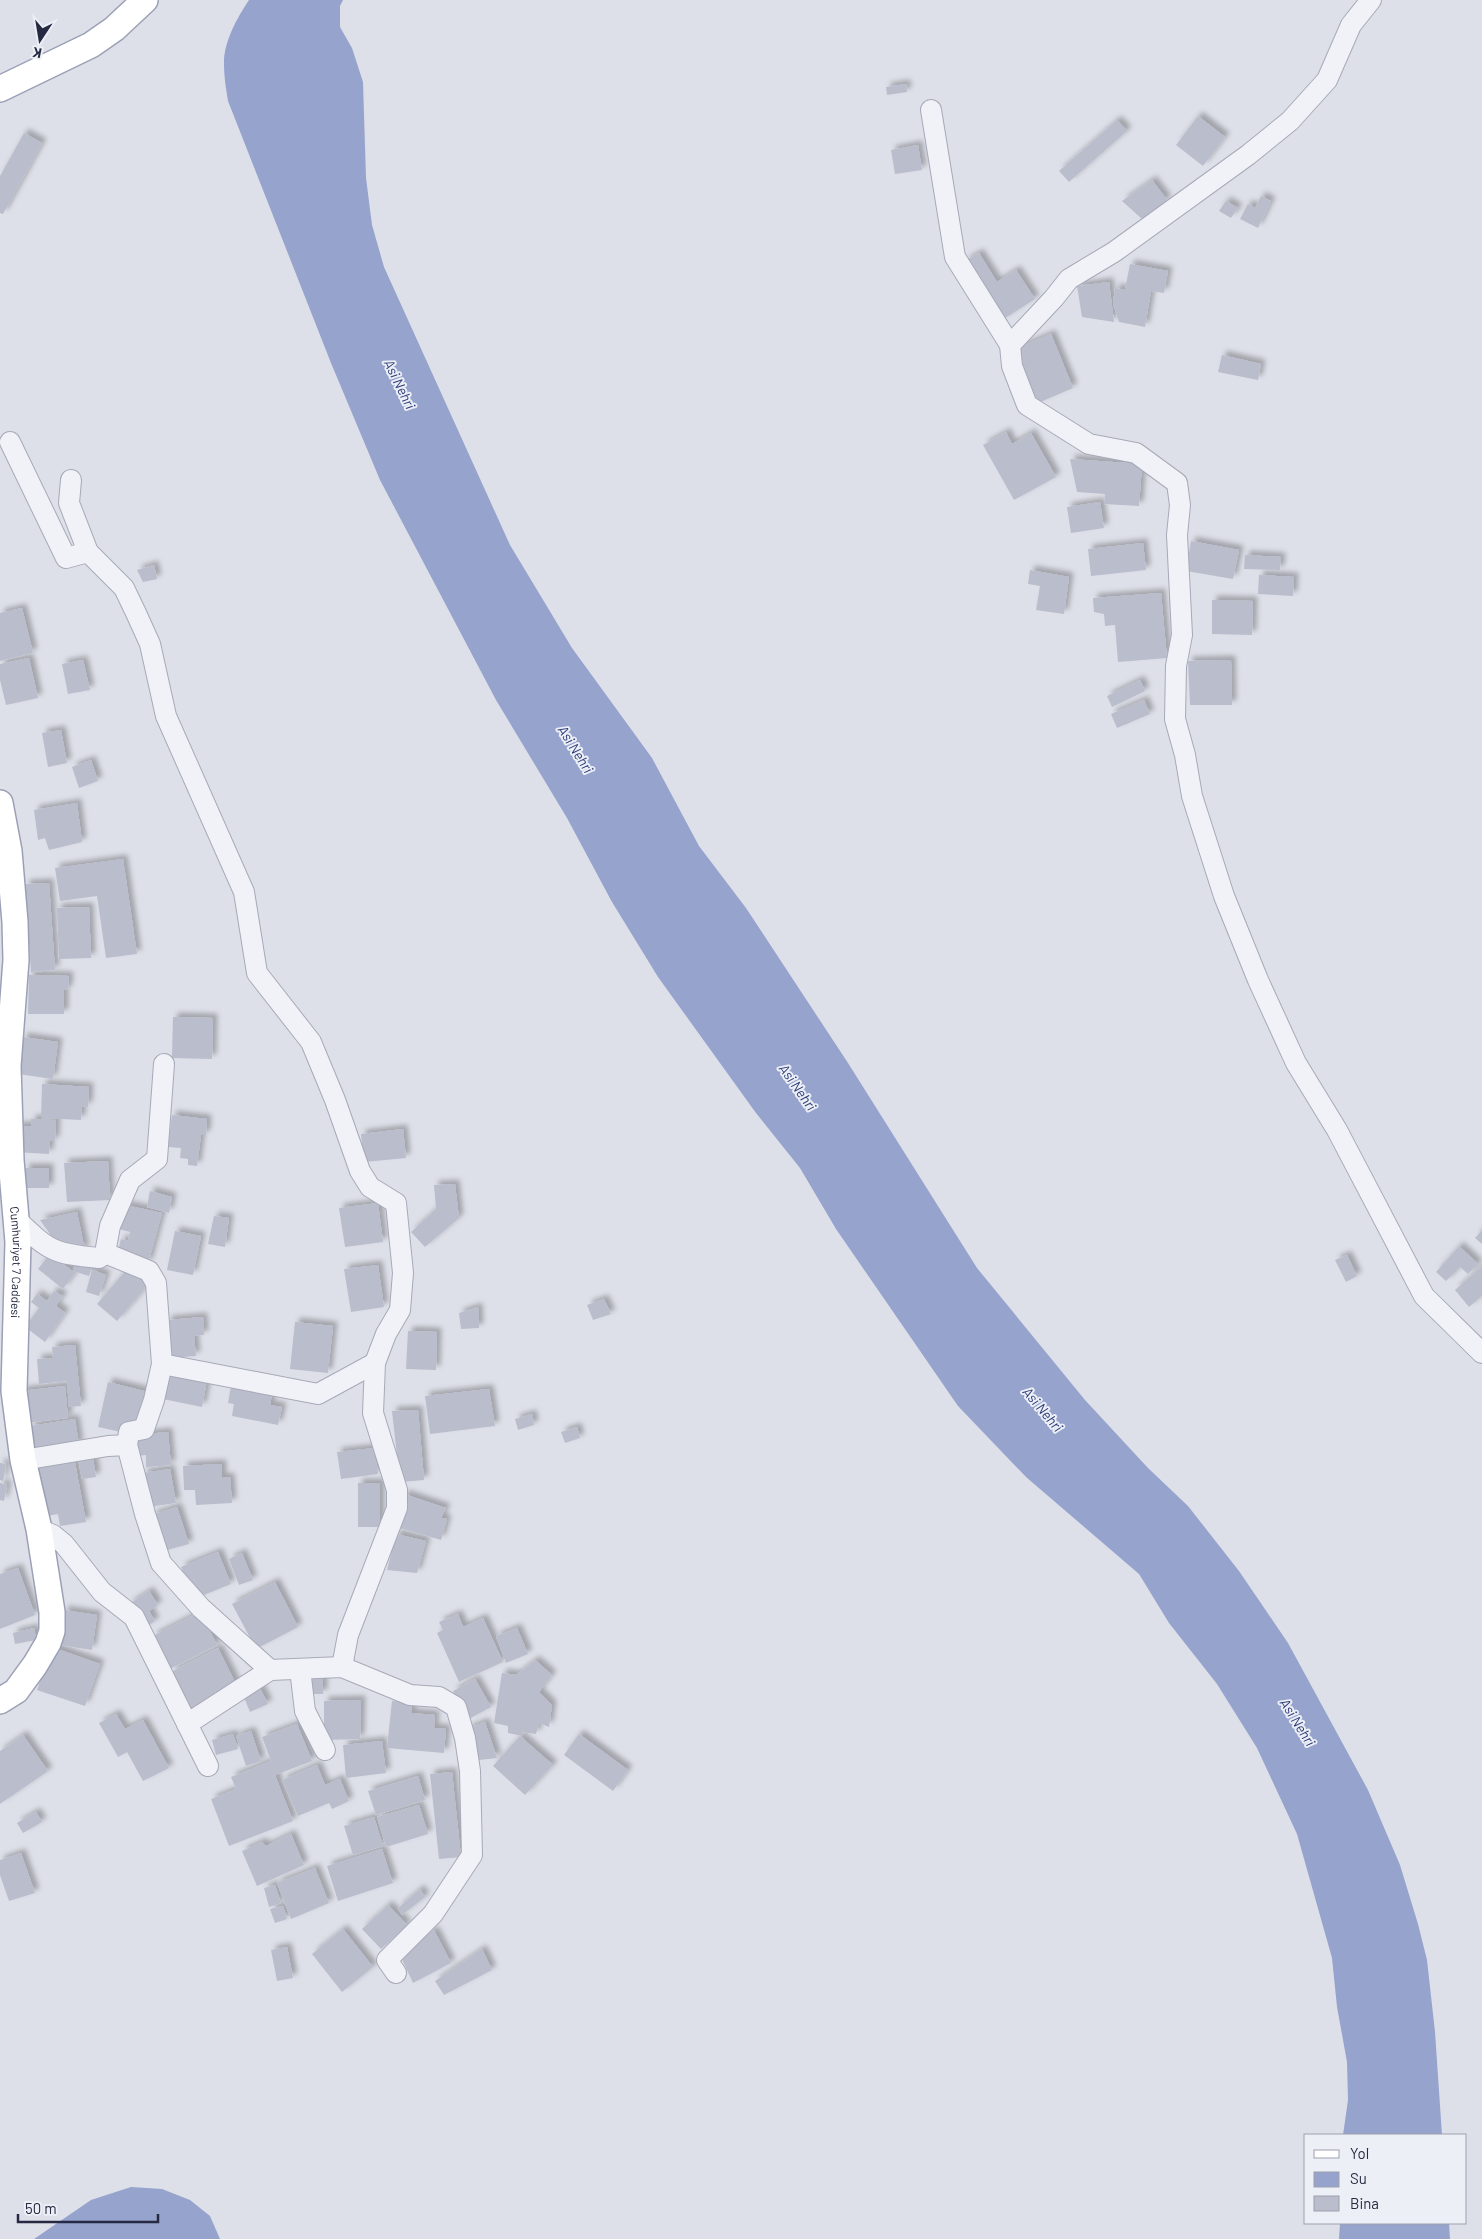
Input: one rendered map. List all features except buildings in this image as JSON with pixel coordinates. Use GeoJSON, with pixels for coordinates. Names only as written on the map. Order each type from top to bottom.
{"type":"FeatureCollection","features":[{"type":"Feature","properties":{"kind":"main road"},"geometry":{"type":"LineString","coordinates":[[0,89],[91,45],[114,29],[145,0]]}},
{"type":"Feature","properties":{"kind":"main road","name":"Cumhuriyet 7 Caddesi"},"geometry":{"type":"LineString","coordinates":[[0,803],[9,851],[16,960],[8,1066],[6,1159],[17,1220],[18,1291],[14,1391],[23,1460],[39,1529],[52,1612],[52,1631],[48,1643],[35,1665],[16,1690],[0,1701]]}},
{"type":"Feature","properties":{"kind":"street"},"geometry":{"type":"LineString","coordinates":[[1010,345],[1069,279],[1114,252],[1248,155],[1290,120],[1327,80],[1351,25],[1371,0]]}},
{"type":"Feature","properties":{"kind":"street"},"geometry":{"type":"LineString","coordinates":[[931,110],[955,257],[1010,345],[1012,366],[1027,405],[1089,444],[1136,453],[1177,482],[1180,505],[1177,535],[1182,636],[1176,666],[1174,719],[1185,755],[1192,796],[1224,896],[1258,980],[1296,1063],[1336,1130],[1424,1296],[1482,1353]]}},
{"type":"Feature","properties":{"kind":"street"},"geometry":{"type":"LineString","coordinates":[[10,442],[66,558],[88,552]]}},
{"type":"Feature","properties":{"kind":"street"},"geometry":{"type":"LineString","coordinates":[[71,480],[69,503],[88,552],[124,588],[150,644],[166,716],[244,892],[257,973],[311,1042],[335,1100],[360,1171],[370,1187],[396,1203],[403,1273],[400,1310],[386,1334],[376,1363],[374,1413],[396,1490],[397,1508],[348,1635],[342,1666]]}},
{"type":"Feature","properties":{"kind":"street"},"geometry":{"type":"LineString","coordinates":[[17,1220],[41,1243],[59,1253],[99,1258],[105,1253],[110,1226],[130,1180],[157,1159],[164,1064]]}},
{"type":"Feature","properties":{"kind":"street"},"geometry":{"type":"LineString","coordinates":[[105,1253],[149,1271],[156,1282],[162,1364],[154,1400],[144,1430],[129,1432],[127,1445],[145,1514],[161,1563],[201,1608],[270,1670]]}},
{"type":"Feature","properties":{"kind":"street"},"geometry":{"type":"LineString","coordinates":[[162,1364],[318,1394],[376,1363]]}},
{"type":"Feature","properties":{"kind":"street"},"geometry":{"type":"LineString","coordinates":[[23,1460],[108,1446],[127,1445]]}},
{"type":"Feature","properties":{"kind":"street"},"geometry":{"type":"LineString","coordinates":[[39,1529],[53,1535],[64,1544],[102,1592],[134,1617],[208,1766]]}},
{"type":"Feature","properties":{"kind":"street"},"geometry":{"type":"LineString","coordinates":[[187,1724],[270,1670],[342,1666],[410,1695],[439,1697],[456,1707],[465,1738],[470,1771],[472,1855],[433,1914],[387,1960],[396,1973]]}},
{"type":"Feature","properties":{"kind":"street"},"geometry":{"type":"LineString","coordinates":[[300,1669],[305,1711],[325,1750]]}},
{"type":"Feature","properties":{"kind":"water","name":"Asi Nehri"},"geometry":{"type":"Polygon","coordinates":[[[249,0],[343,0],[340,6],[340,27],[352,48],[363,82],[366,178],[372,225],[384,267],[510,545],[572,648],[652,758],[699,846],[746,908],[848,1063],[977,1268],[1085,1400],[1148,1468],[1188,1506],[1239,1571],[1288,1643],[1368,1790],[1400,1865],[1427,1960],[1435,2032],[1442,2134],[1343,2134],[1348,2100],[1347,2062],[1337,2007],[1332,1958],[1297,1834],[1257,1748],[1217,1684],[1169,1623],[1139,1574],[1026,1477],[958,1406],[836,1229],[800,1168],[756,1113],[658,977],[612,902],[567,818],[496,700],[380,480],[331,363],[228,101],[224,57],[228,40],[249,0]]]}},
{"type":"Feature","properties":{"kind":"water"},"geometry":{"type":"Polygon","coordinates":[[[131,2187],[162,2189],[190,2200],[210,2216],[220,2239],[34,2239],[91,2200],[131,2187]]]}},
{"type":"Feature","properties":{"kind":"water"},"geometry":{"type":"Polygon","coordinates":[[[1340,2224],[1449,2224],[1450,2239],[1339,2239],[1340,2224]]]}}]}
